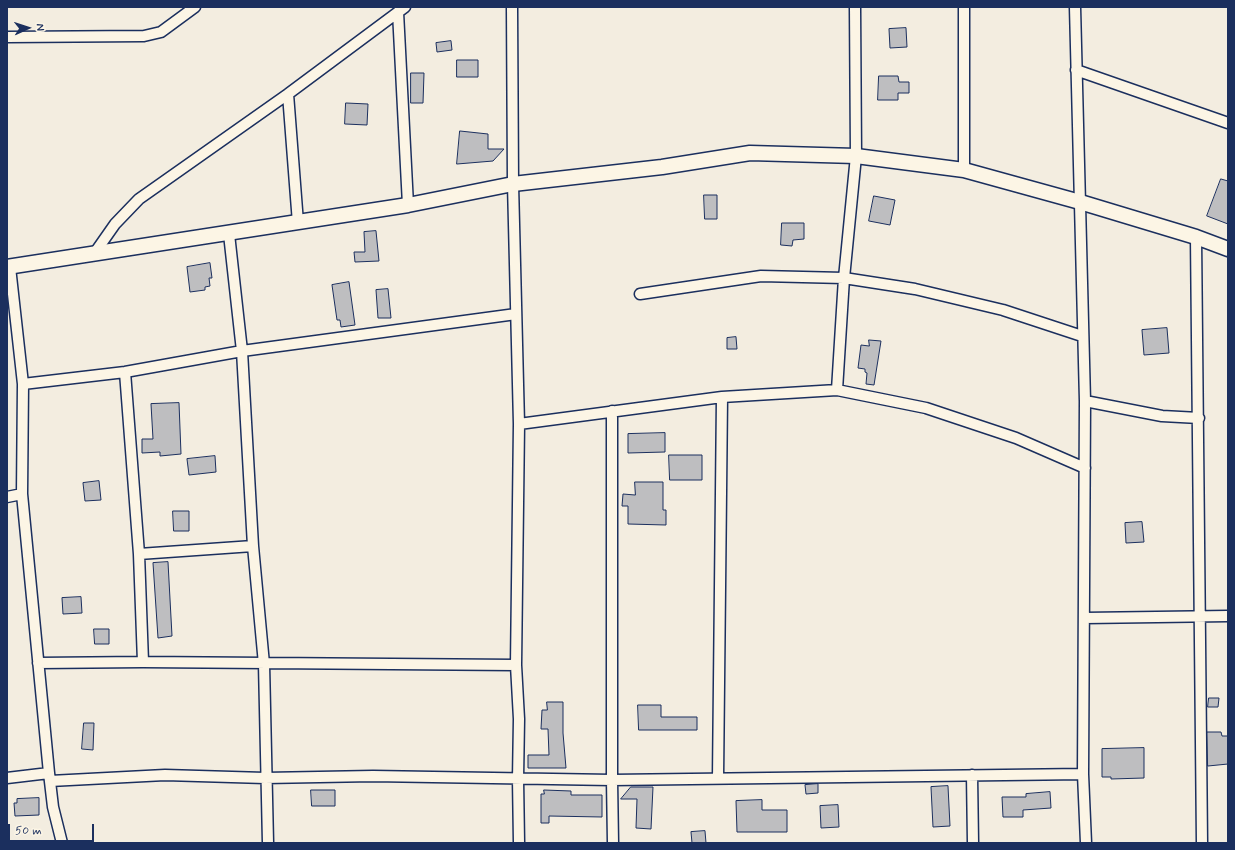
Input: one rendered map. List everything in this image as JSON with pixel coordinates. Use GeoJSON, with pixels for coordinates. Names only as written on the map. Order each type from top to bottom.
{"type":"FeatureCollection","features":[{"type":"Feature","properties":{"kind":"street"},"geometry":{"type":"LineString","coordinates":[[7,37],[144,36],[161,32],[195,7]]}},
{"type":"Feature","properties":{"kind":"street"},"geometry":{"type":"LineString","coordinates":[[512,7],[513,184],[519,424],[516,665],[519,719],[519,843]]}},
{"type":"Feature","properties":{"kind":"street"},"geometry":{"type":"LineString","coordinates":[[837,390],[844,278],[856,156],[855,7]]}},
{"type":"Feature","properties":{"kind":"street"},"geometry":{"type":"LineString","coordinates":[[964,7],[964,170]]}},
{"type":"Feature","properties":{"kind":"street"},"geometry":{"type":"LineString","coordinates":[[1075,7],[1082,336],[1085,401],[1083,774],[1086,843]]}},
{"type":"Feature","properties":{"kind":"street"},"geometry":{"type":"LineString","coordinates":[[401,10],[408,205]]}},
{"type":"Feature","properties":{"kind":"street"},"geometry":{"type":"LineString","coordinates":[[94,254],[115,224],[139,199],[288,94],[401,10]]}},
{"type":"Feature","properties":{"kind":"street"},"geometry":{"type":"LineString","coordinates":[[1076,70],[1228,123]]}},
{"type":"Feature","properties":{"kind":"street"},"geometry":{"type":"LineString","coordinates":[[288,94],[298,222]]}},
{"type":"Feature","properties":{"kind":"street"},"geometry":{"type":"LineString","coordinates":[[62,843],[53,807],[49,777],[22,494],[23,384],[8,267],[229,234],[408,205],[513,184],[662,167],[750,153],[856,156],[964,170],[1080,202],[1196,237],[1228,249]]}},
{"type":"Feature","properties":{"kind":"street"},"geometry":{"type":"LineString","coordinates":[[229,234],[242,351],[253,546],[264,664],[265,778],[268,843]]}},
{"type":"Feature","properties":{"kind":"street"},"geometry":{"type":"LineString","coordinates":[[1196,237],[1198,616],[1202,843]]}},
{"type":"Feature","properties":{"kind":"street"},"geometry":{"type":"LineString","coordinates":[[640,294],[761,276],[844,278],[915,289],[1003,310],[1082,336]]}},
{"type":"Feature","properties":{"kind":"street"},"geometry":{"type":"LineString","coordinates":[[23,384],[125,372],[242,351],[516,314]]}},
{"type":"Feature","properties":{"kind":"street"},"geometry":{"type":"LineString","coordinates":[[125,372],[138,554],[143,662]]}},
{"type":"Feature","properties":{"kind":"street"},"geometry":{"type":"LineString","coordinates":[[519,424],[722,397],[837,390],[926,408],[1016,438],[1085,468]]}},
{"type":"Feature","properties":{"kind":"street"},"geometry":{"type":"LineString","coordinates":[[718,778],[722,397]]}},
{"type":"Feature","properties":{"kind":"street"},"geometry":{"type":"LineString","coordinates":[[1085,401],[1162,416],[1198,418]]}},
{"type":"Feature","properties":{"kind":"street"},"geometry":{"type":"LineString","coordinates":[[612,411],[613,843]]}},
{"type":"Feature","properties":{"kind":"street"},"geometry":{"type":"LineString","coordinates":[[7,497],[22,494]]}},
{"type":"Feature","properties":{"kind":"street"},"geometry":{"type":"LineString","coordinates":[[138,554],[253,546]]}},
{"type":"Feature","properties":{"kind":"street"},"geometry":{"type":"LineString","coordinates":[[1085,618],[1228,616]]}},
{"type":"Feature","properties":{"kind":"street"},"geometry":{"type":"LineString","coordinates":[[38,663],[143,662],[516,665]]}},
{"type":"Feature","properties":{"kind":"street"},"geometry":{"type":"LineString","coordinates":[[7,778],[165,775],[265,778],[373,776],[518,780],[612,780],[1083,774]]}},
{"type":"Feature","properties":{"kind":"street"},"geometry":{"type":"LineString","coordinates":[[972,775],[973,843]]}},
{"type":"Feature","properties":{"kind":"building"},"geometry":{"type":"Polygon","coordinates":[[[906,28],[907,47],[890,48],[889,29],[906,28]]]}},
{"type":"Feature","properties":{"kind":"building"},"geometry":{"type":"Polygon","coordinates":[[[451,41],[452,50],[437,52],[436,43],[451,41]]]}},
{"type":"Feature","properties":{"kind":"building"},"geometry":{"type":"Polygon","coordinates":[[[457,60],[478,60],[478,77],[457,77],[457,60]]]}},
{"type":"Feature","properties":{"kind":"building"},"geometry":{"type":"Polygon","coordinates":[[[411,73],[424,73],[423,103],[411,103],[411,73]]]}},
{"type":"Feature","properties":{"kind":"building"},"geometry":{"type":"Polygon","coordinates":[[[879,76],[898,76],[899,82],[909,82],[909,93],[898,93],[898,100],[878,100],[879,76]]]}},
{"type":"Feature","properties":{"kind":"building"},"geometry":{"type":"Polygon","coordinates":[[[346,103],[368,104],[367,125],[345,124],[346,103]]]}},
{"type":"Feature","properties":{"kind":"building"},"geometry":{"type":"Polygon","coordinates":[[[460,131],[488,134],[488,149],[504,149],[493,161],[457,164],[460,131]]]}},
{"type":"Feature","properties":{"kind":"building"},"geometry":{"type":"Polygon","coordinates":[[[1221,179],[1228,181],[1228,224],[1207,216],[1221,179]]]}},
{"type":"Feature","properties":{"kind":"building"},"geometry":{"type":"Polygon","coordinates":[[[704,195],[717,195],[717,219],[705,219],[704,195]]]}},
{"type":"Feature","properties":{"kind":"building"},"geometry":{"type":"Polygon","coordinates":[[[874,196],[895,200],[890,225],[869,221],[874,196]]]}},
{"type":"Feature","properties":{"kind":"building"},"geometry":{"type":"Polygon","coordinates":[[[782,223],[804,223],[804,239],[793,240],[792,246],[781,245],[782,223]]]}},
{"type":"Feature","properties":{"kind":"building"},"geometry":{"type":"Polygon","coordinates":[[[376,231],[379,261],[355,262],[354,252],[365,252],[364,232],[376,231]]]}},
{"type":"Feature","properties":{"kind":"building"},"geometry":{"type":"Polygon","coordinates":[[[210,263],[212,278],[209,278],[210,286],[205,287],[205,290],[190,292],[187,267],[210,263]]]}},
{"type":"Feature","properties":{"kind":"building"},"geometry":{"type":"Polygon","coordinates":[[[349,282],[355,325],[341,327],[340,320],[337,320],[332,285],[349,282]]]}},
{"type":"Feature","properties":{"kind":"building"},"geometry":{"type":"Polygon","coordinates":[[[388,289],[391,318],[378,318],[376,290],[388,289]]]}},
{"type":"Feature","properties":{"kind":"building"},"geometry":{"type":"Polygon","coordinates":[[[1167,328],[1169,353],[1144,355],[1142,330],[1167,328]]]}},
{"type":"Feature","properties":{"kind":"building"},"geometry":{"type":"Polygon","coordinates":[[[736,337],[737,349],[727,349],[727,338],[736,337]]]}},
{"type":"Feature","properties":{"kind":"building"},"geometry":{"type":"Polygon","coordinates":[[[869,340],[881,341],[874,385],[866,384],[867,373],[865,372],[865,369],[858,368],[861,345],[869,346],[869,340]]]}},
{"type":"Feature","properties":{"kind":"building"},"geometry":{"type":"Polygon","coordinates":[[[179,403],[181,454],[160,456],[160,452],[142,453],[142,439],[153,439],[151,404],[179,403]]]}},
{"type":"Feature","properties":{"kind":"building"},"geometry":{"type":"Polygon","coordinates":[[[665,433],[665,452],[628,453],[628,434],[665,433]]]}},
{"type":"Feature","properties":{"kind":"building"},"geometry":{"type":"Polygon","coordinates":[[[669,455],[702,455],[702,480],[670,480],[669,455]]]}},
{"type":"Feature","properties":{"kind":"building"},"geometry":{"type":"Polygon","coordinates":[[[215,456],[216,472],[189,475],[187,459],[215,456]]]}},
{"type":"Feature","properties":{"kind":"building"},"geometry":{"type":"Polygon","coordinates":[[[99,481],[101,500],[85,501],[83,483],[99,481]]]}},
{"type":"Feature","properties":{"kind":"building"},"geometry":{"type":"Polygon","coordinates":[[[635,482],[663,482],[663,510],[666,510],[666,525],[628,524],[628,506],[622,506],[623,494],[635,495],[635,482]]]}},
{"type":"Feature","properties":{"kind":"building"},"geometry":{"type":"Polygon","coordinates":[[[173,511],[189,511],[189,531],[174,531],[173,511]]]}},
{"type":"Feature","properties":{"kind":"building"},"geometry":{"type":"Polygon","coordinates":[[[1142,522],[1144,542],[1126,543],[1125,523],[1142,522]]]}},
{"type":"Feature","properties":{"kind":"building"},"geometry":{"type":"Polygon","coordinates":[[[168,562],[172,636],[158,638],[153,563],[168,562]]]}},
{"type":"Feature","properties":{"kind":"building"},"geometry":{"type":"Polygon","coordinates":[[[81,597],[82,613],[63,614],[62,598],[81,597]]]}},
{"type":"Feature","properties":{"kind":"building"},"geometry":{"type":"Polygon","coordinates":[[[94,629],[109,629],[109,644],[95,644],[94,629]]]}},
{"type":"Feature","properties":{"kind":"building"},"geometry":{"type":"Polygon","coordinates":[[[1209,698],[1219,698],[1218,707],[1208,707],[1209,698]]]}},
{"type":"Feature","properties":{"kind":"building"},"geometry":{"type":"Polygon","coordinates":[[[547,702],[563,702],[563,733],[566,768],[528,768],[528,755],[549,755],[548,729],[541,729],[542,710],[547,710],[547,702]]]}},
{"type":"Feature","properties":{"kind":"building"},"geometry":{"type":"Polygon","coordinates":[[[638,705],[661,705],[661,717],[697,717],[697,730],[639,730],[638,705]]]}},
{"type":"Feature","properties":{"kind":"building"},"geometry":{"type":"Polygon","coordinates":[[[84,723],[94,723],[93,750],[82,749],[84,723]]]}},
{"type":"Feature","properties":{"kind":"building"},"geometry":{"type":"Polygon","coordinates":[[[1207,732],[1221,732],[1222,736],[1228,736],[1228,764],[1208,766],[1207,732]]]}},
{"type":"Feature","properties":{"kind":"building"},"geometry":{"type":"Polygon","coordinates":[[[1144,748],[1144,778],[1111,779],[1111,777],[1102,777],[1102,749],[1144,748]]]}},
{"type":"Feature","properties":{"kind":"building"},"geometry":{"type":"Polygon","coordinates":[[[818,784],[818,793],[806,794],[805,785],[818,784]]]}},
{"type":"Feature","properties":{"kind":"building"},"geometry":{"type":"Polygon","coordinates":[[[948,786],[950,826],[933,827],[931,787],[948,786]]]}},
{"type":"Feature","properties":{"kind":"building"},"geometry":{"type":"Polygon","coordinates":[[[631,787],[653,787],[651,829],[636,828],[637,799],[621,799],[631,787]]]}},
{"type":"Feature","properties":{"kind":"building"},"geometry":{"type":"Polygon","coordinates":[[[311,790],[335,790],[335,806],[312,806],[311,790]]]}},
{"type":"Feature","properties":{"kind":"building"},"geometry":{"type":"Polygon","coordinates":[[[544,790],[571,791],[571,795],[602,795],[602,817],[549,816],[549,823],[541,823],[541,794],[544,794],[544,790]]]}},
{"type":"Feature","properties":{"kind":"building"},"geometry":{"type":"Polygon","coordinates":[[[1050,792],[1051,808],[1023,810],[1023,817],[1003,817],[1002,797],[1026,797],[1026,794],[1050,792]]]}},
{"type":"Feature","properties":{"kind":"building"},"geometry":{"type":"Polygon","coordinates":[[[39,798],[39,815],[15,816],[14,803],[17,803],[17,799],[39,798]]]}},
{"type":"Feature","properties":{"kind":"building"},"geometry":{"type":"Polygon","coordinates":[[[762,800],[762,810],[787,810],[787,832],[737,832],[736,801],[762,800]]]}},
{"type":"Feature","properties":{"kind":"building"},"geometry":{"type":"Polygon","coordinates":[[[838,805],[839,827],[821,828],[820,806],[838,805]]]}},
{"type":"Feature","properties":{"kind":"building"},"geometry":{"type":"Polygon","coordinates":[[[705,831],[706,843],[692,843],[691,832],[705,831]]]}}]}
